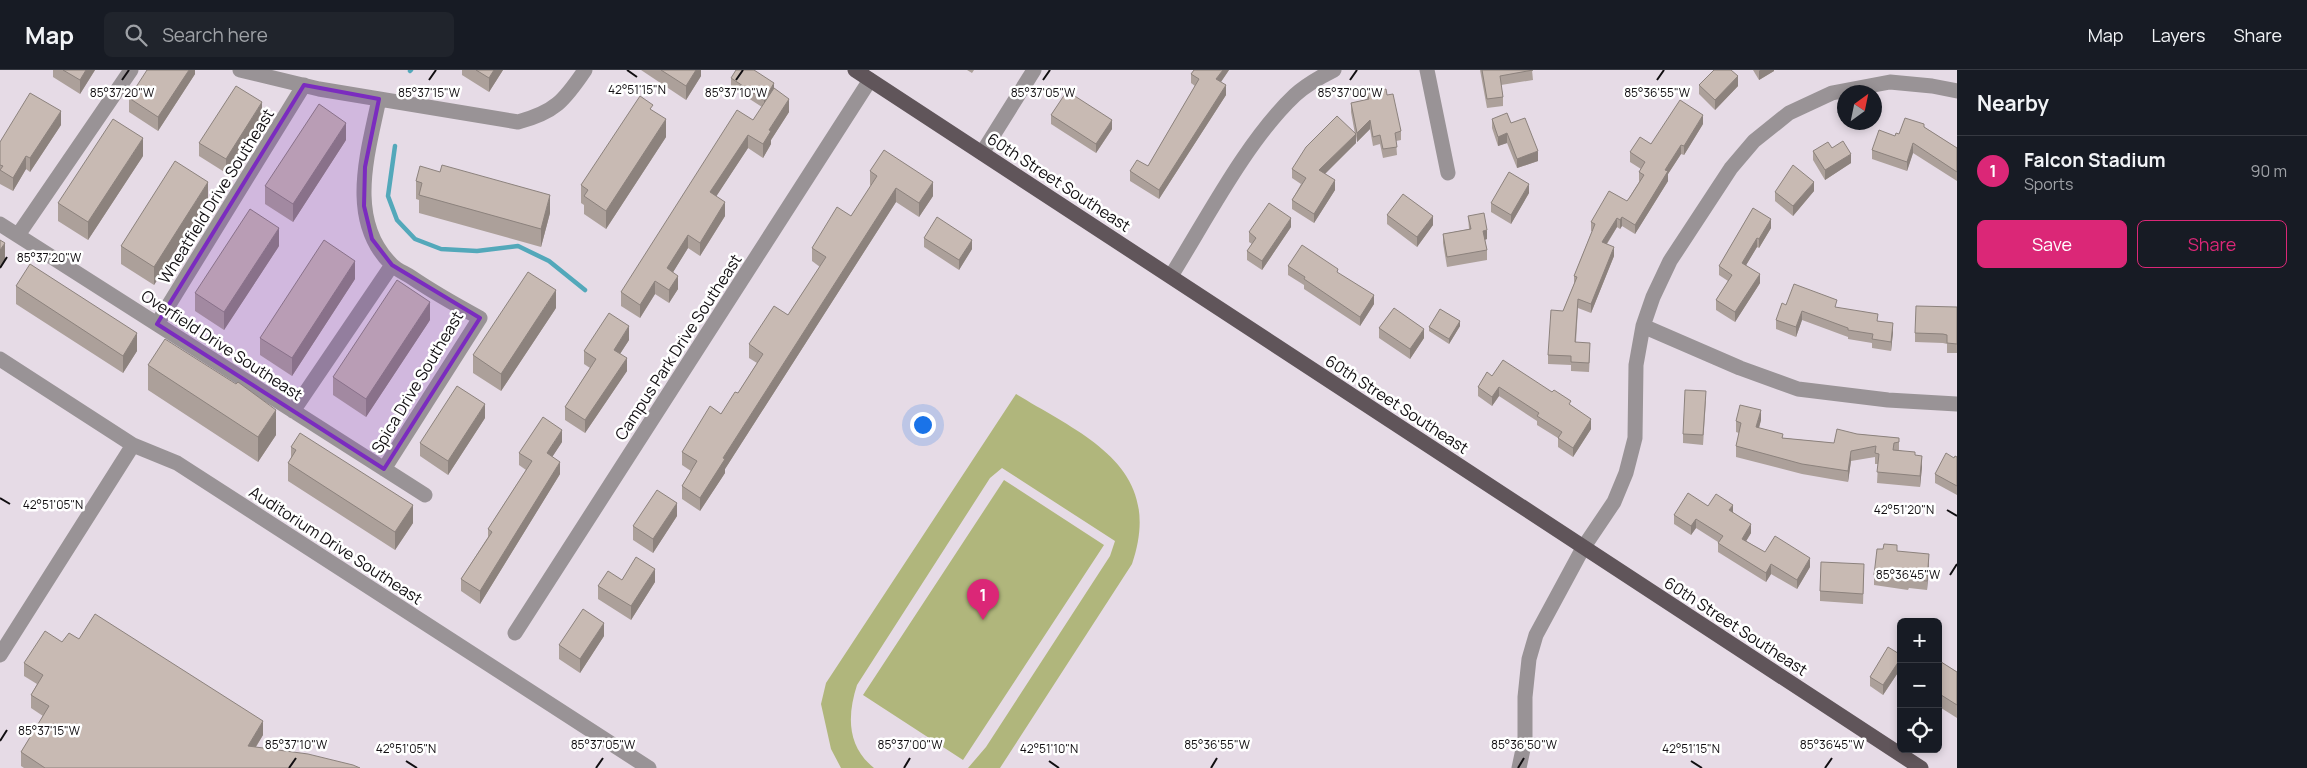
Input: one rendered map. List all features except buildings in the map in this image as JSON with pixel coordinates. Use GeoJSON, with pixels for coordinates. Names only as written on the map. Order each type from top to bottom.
{"type":"FeatureCollection","features":[{"type":"Feature","properties":{"kind":"main road","name":"60th Street Southeast"},"geometry":{"type":"LineString","coordinates":[[855,70],[1921,768]]}},
{"type":"Feature","properties":{"kind":"street"},"geometry":{"type":"LineString","coordinates":[[18,235],[131,70]]}},
{"type":"Feature","properties":{"kind":"street"},"geometry":{"type":"LineString","coordinates":[[240,70],[304,85],[518,122],[542,116],[568,95],[584,70]]}},
{"type":"Feature","properties":{"kind":"street"},"geometry":{"type":"LineString","coordinates":[[982,154],[1034,70]]}},
{"type":"Feature","properties":{"kind":"street"},"geometry":{"type":"LineString","coordinates":[[1171,276],[1234,174],[1268,127],[1295,95],[1334,70]]}},
{"type":"Feature","properties":{"kind":"street"},"geometry":{"type":"LineString","coordinates":[[1427,70],[1448,173]]}},
{"type":"Feature","properties":{"kind":"street"},"geometry":{"type":"LineString","coordinates":[[1519,768],[1525,740],[1525,698],[1530,659],[1536,635],[1583,548],[1614,502],[1626,473],[1635,438],[1636,366],[1643,326],[1653,297],[1670,261],[1732,168],[1754,141],[1789,113],[1832,93],[1890,76],[1957,91]]}},
{"type":"Feature","properties":{"kind":"street","name":"Campus Park Drive Southeast"},"geometry":{"type":"LineString","coordinates":[[515,633],[870,80]]}},
{"type":"Feature","properties":{"kind":"street","name":"Wheatfield Drive Southeast"},"geometry":{"type":"LineString","coordinates":[[157,324],[304,85]]}},
{"type":"Feature","properties":{"kind":"street","name":"Spica Drive Southeast"},"geometry":{"type":"LineString","coordinates":[[379,99],[366,167],[364,206],[372,239],[392,265],[440,296],[480,318],[384,469]]}},
{"type":"Feature","properties":{"kind":"street","name":"Overfield Drive Southeast"},"geometry":{"type":"LineString","coordinates":[[0,224],[425,495]]}},
{"type":"Feature","properties":{"kind":"street"},"geometry":{"type":"LineString","coordinates":[[294,411],[392,265]]}},
{"type":"Feature","properties":{"kind":"street"},"geometry":{"type":"LineString","coordinates":[[1643,326],[1740,368],[1798,389],[1888,400],[1957,404]]}},
{"type":"Feature","properties":{"kind":"street","name":"Auditorium Drive Southeast"},"geometry":{"type":"LineString","coordinates":[[0,359],[133,445],[177,463],[649,768]]}},
{"type":"Feature","properties":{"kind":"street"},"geometry":{"type":"LineString","coordinates":[[0,655],[133,445]]}},
{"type":"Feature","properties":{"kind":"highlighted area"},"geometry":{"type":"Polygon","coordinates":[[[304,85],[379,99],[365,167],[364,206],[372,239],[392,265],[480,318],[384,469],[157,324],[304,85]]]}},
{"type":"Feature","properties":{"kind":"green space"},"geometry":{"type":"Polygon","coordinates":[[[1016,394],[1092,441],[1112,458],[1128,479],[1138,502],[1139,531],[1132,564],[1000,768],[968,768],[986,747],[1110,556],[1115,541],[1002,468],[990,478],[857,685],[851,719],[854,740],[865,759],[874,768],[841,768],[831,749],[821,704],[826,683],[1016,394]]]}},
{"type":"Feature","properties":{"kind":"green space"},"geometry":{"type":"Polygon","coordinates":[[[1004,480],[1104,545],[963,760],[863,695],[1004,480]]]}},
{"type":"Feature","properties":{"kind":"waterway"},"geometry":{"type":"LineString","coordinates":[[395,146],[388,196],[397,220],[415,239],[441,249],[477,251],[518,246],[549,261],[585,290]]}},
{"type":"Feature","properties":{"kind":"place","name":"Falcon Stadium"},"geometry":{"type":"Point","coordinates":[983,620]}}]}
